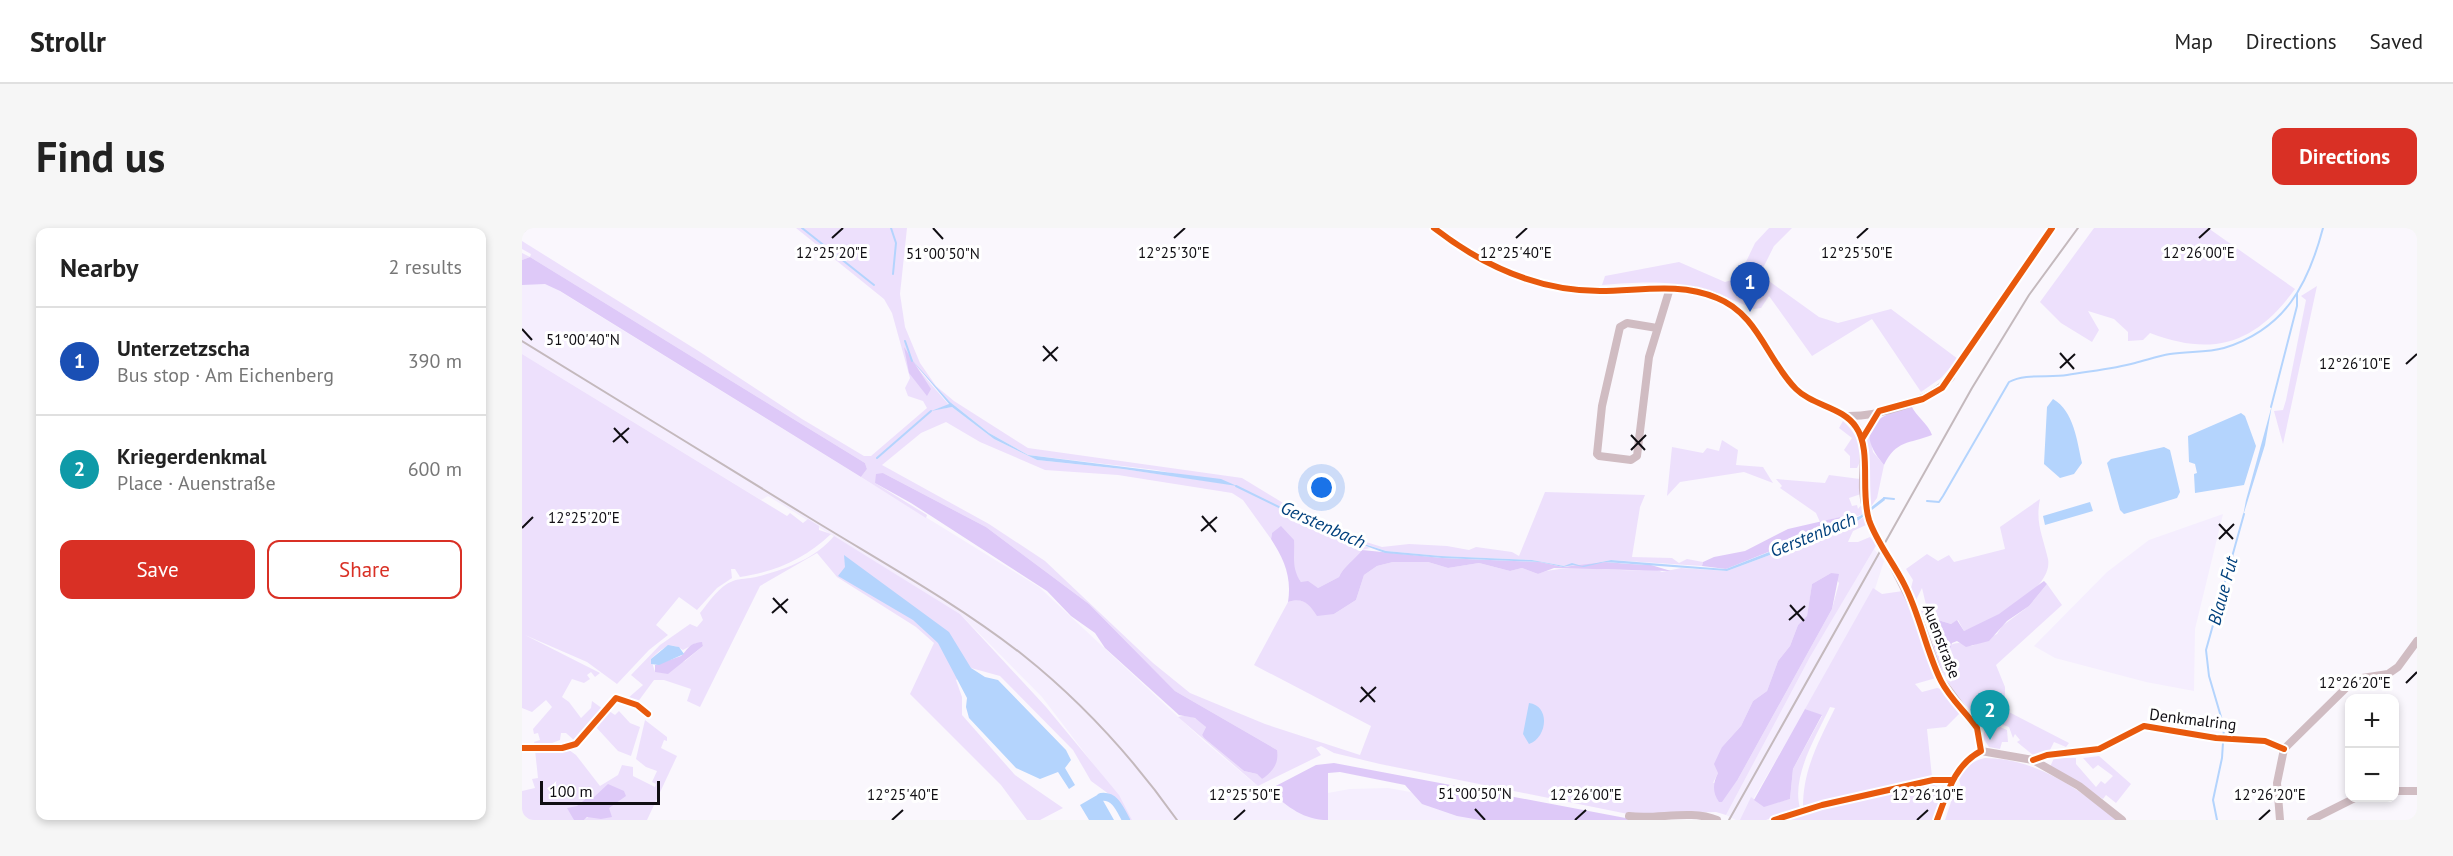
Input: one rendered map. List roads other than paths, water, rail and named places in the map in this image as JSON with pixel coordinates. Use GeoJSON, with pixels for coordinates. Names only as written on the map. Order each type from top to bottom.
{"type":"FeatureCollection","features":[{"type":"Feature","properties":{"kind":"street"},"geometry":{"type":"LineString","coordinates":[[1434,228],[1473,256],[1521,279],[1599,291],[1670,288],[1717,298],[1733,306],[1749,320],[1774,362],[1797,390],[1806,397],[1845,416],[1856,427],[1862,439],[1865,506],[1876,537]]}},
{"type":"Feature","properties":{"kind":"street"},"geometry":{"type":"LineString","coordinates":[[1657,328],[1627,323],[1620,327],[1602,406],[1597,454],[1599,456],[1631,460],[1637,456],[1642,396],[1657,328],[1670,288]]}},
{"type":"Feature","properties":{"kind":"street"},"geometry":{"type":"LineString","coordinates":[[1845,416],[1858,416],[1879,411],[1933,394],[1942,388],[1951,377]]}},
{"type":"Feature","properties":{"kind":"street"},"geometry":{"type":"LineString","coordinates":[[1862,439],[1879,411]]}},
{"type":"Feature","properties":{"kind":"street","name":"Auenstraße"},"geometry":{"type":"LineString","coordinates":[[1890,560],[1920,618],[1941,680],[1977,728],[1981,751]]}},
{"type":"Feature","properties":{"kind":"street"},"geometry":{"type":"LineString","coordinates":[[2280,820],[2277,783],[2284,749],[2348,686],[2362,678],[2388,674],[2398,668],[2417,641]]}},
{"type":"Feature","properties":{"kind":"street"},"geometry":{"type":"LineString","coordinates":[[522,748],[562,748],[576,744],[616,698],[637,705],[648,714]]}},
{"type":"Feature","properties":{"kind":"street","name":"Denkmalring"},"geometry":{"type":"LineString","coordinates":[[2033,760],[2047,755],[2099,749],[2144,726],[2216,738],[2265,741],[2284,749]]}},
{"type":"Feature","properties":{"kind":"street"},"geometry":{"type":"LineString","coordinates":[[1937,820],[1953,780],[1966,761],[1981,751]]}},
{"type":"Feature","properties":{"kind":"street","name":"Denkmalring"},"geometry":{"type":"LineString","coordinates":[[1981,751],[2033,760],[2079,786],[2122,820]]}},
{"type":"Feature","properties":{"kind":"street"},"geometry":{"type":"LineString","coordinates":[[1774,820],[1822,805],[1933,780],[1953,780]]}},
{"type":"Feature","properties":{"kind":"street"},"geometry":{"type":"LineString","coordinates":[[2399,791],[2417,791]]}},
{"type":"Feature","properties":{"kind":"street"},"geometry":{"type":"LineString","coordinates":[[2311,820],[2347,802]]}},
{"type":"Feature","properties":{"kind":"street"},"geometry":{"type":"LineString","coordinates":[[1629,816],[1657,818],[1704,816],[1717,820]]}},
{"type":"Feature","properties":{"kind":"water"},"geometry":{"type":"Polygon","coordinates":[[[911,359],[950,402],[989,433],[1028,455],[1221,479],[1237,486],[1123,469],[1037,460],[994,439],[952,407],[931,411],[949,404],[911,359]]]}},
{"type":"Feature","properties":{"kind":"water"},"geometry":{"type":"Polygon","coordinates":[[[2053,399],[2066,411],[2070,419],[2082,463],[2074,474],[2060,478],[2044,464],[2047,407],[2053,399]]]}},
{"type":"Feature","properties":{"kind":"water"},"geometry":{"type":"Polygon","coordinates":[[[2272,405],[2265,445],[2243,516],[2246,500],[2272,405]]]}},
{"type":"Feature","properties":{"kind":"water"},"geometry":{"type":"Polygon","coordinates":[[[2241,413],[2245,416],[2256,446],[2244,485],[2195,493],[2194,474],[2197,473],[2195,464],[2189,462],[2188,436],[2241,413]]]}},
{"type":"Feature","properties":{"kind":"water"},"geometry":{"type":"Polygon","coordinates":[[[2164,447],[2170,450],[2180,492],[2177,498],[2124,514],[2120,510],[2107,463],[2111,459],[2164,447]]]}},
{"type":"Feature","properties":{"kind":"water"},"geometry":{"type":"Polygon","coordinates":[[[1884,497],[1885,500],[1855,523],[1727,571],[1605,562],[1584,567],[1573,565],[1563,567],[1540,562],[1385,553],[1333,534],[1386,551],[1441,556],[1532,560],[1564,566],[1572,563],[1582,566],[1611,560],[1726,569],[1860,516],[1884,497]]]}},
{"type":"Feature","properties":{"kind":"water"},"geometry":{"type":"Polygon","coordinates":[[[2090,502],[2093,511],[2045,525],[2043,516],[2090,502]]]}},
{"type":"Feature","properties":{"kind":"water"},"geometry":{"type":"Polygon","coordinates":[[[844,555],[949,632],[971,668],[985,677],[998,680],[1066,750],[1071,760],[1065,768],[1075,785],[1069,789],[1058,772],[1040,779],[1016,768],[969,718],[966,707],[967,698],[938,643],[913,620],[838,576],[845,567],[844,555]]]}},
{"type":"Feature","properties":{"kind":"water"},"geometry":{"type":"Polygon","coordinates":[[[668,645],[679,647],[684,654],[659,665],[651,664],[651,659],[668,645]]]}},
{"type":"Feature","properties":{"kind":"water"},"geometry":{"type":"Polygon","coordinates":[[[1529,703],[1541,710],[1544,722],[1540,735],[1529,744],[1523,734],[1529,703]]]}},
{"type":"Feature","properties":{"kind":"water"},"geometry":{"type":"Polygon","coordinates":[[[1099,794],[1114,820],[1089,820],[1080,805],[1099,794]]]}},
{"type":"Feature","properties":{"kind":"waterway"},"geometry":{"type":"LineString","coordinates":[[802,228],[874,285]]}},
{"type":"Feature","properties":{"kind":"waterway","name":"Gerstenbach"},"geometry":{"type":"LineString","coordinates":[[891,228],[896,243],[893,274]]}},
{"type":"Feature","properties":{"kind":"waterway","name":"Gerstenbach"},"geometry":{"type":"LineString","coordinates":[[1927,501],[1939,502],[2009,382],[2022,378],[2060,376],[2110,368],[2170,354],[2218,350],[2245,340],[2278,317],[2291,302],[2310,268],[2323,228]]}},
{"type":"Feature","properties":{"kind":"waterway","name":"Blaue Fut"},"geometry":{"type":"LineString","coordinates":[[2271,407],[2297,306],[2297,293]]}},
{"type":"Feature","properties":{"kind":"waterway","name":"Gerstenbach"},"geometry":{"type":"LineString","coordinates":[[905,341],[912,361]]}},
{"type":"Feature","properties":{"kind":"waterway"},"geometry":{"type":"LineString","coordinates":[[877,458],[931,411]]}},
{"type":"Feature","properties":{"kind":"waterway","name":"Gerstenbach"},"geometry":{"type":"LineString","coordinates":[[1236,486],[1336,535]]}},
{"type":"Feature","properties":{"kind":"waterway","name":"Gerstenbach"},"geometry":{"type":"LineString","coordinates":[[1884,498],[1894,499]]}},
{"type":"Feature","properties":{"kind":"waterway","name":"Blaue Fut"},"geometry":{"type":"LineString","coordinates":[[2217,820],[2213,800],[2222,758],[2224,727],[2209,676],[2206,650],[2244,514]]}},
{"type":"Feature","properties":{"kind":"waterway","name":"Gerstenbach"},"geometry":{"type":"LineString","coordinates":[[1797,544],[1840,528]]}},
{"type":"Feature","properties":{"kind":"waterway"},"geometry":{"type":"LineString","coordinates":[[1101,797],[1113,800],[1126,820]]}},
{"type":"Feature","properties":{"kind":"tunnel"},"geometry":{"type":"LineString","coordinates":[[1877,537],[1890,560]]}},
{"type":"Feature","properties":{"kind":"railway"},"geometry":{"type":"LineString","coordinates":[[1729,820],[1972,388],[2029,295],[2078,228]]}},
{"type":"Feature","properties":{"kind":"railway"},"geometry":{"type":"LineString","coordinates":[[522,341],[916,582],[971,617],[1023,655],[1066,692],[1106,732],[1177,820]]}},
{"type":"Feature","properties":{"kind":"place","name":"Unterzetzscha"},"geometry":{"type":"Point","coordinates":[1750,312]}},
{"type":"Feature","properties":{"kind":"place","name":"Kriegerdenkmal"},"geometry":{"type":"Point","coordinates":[1990,740]}}]}
